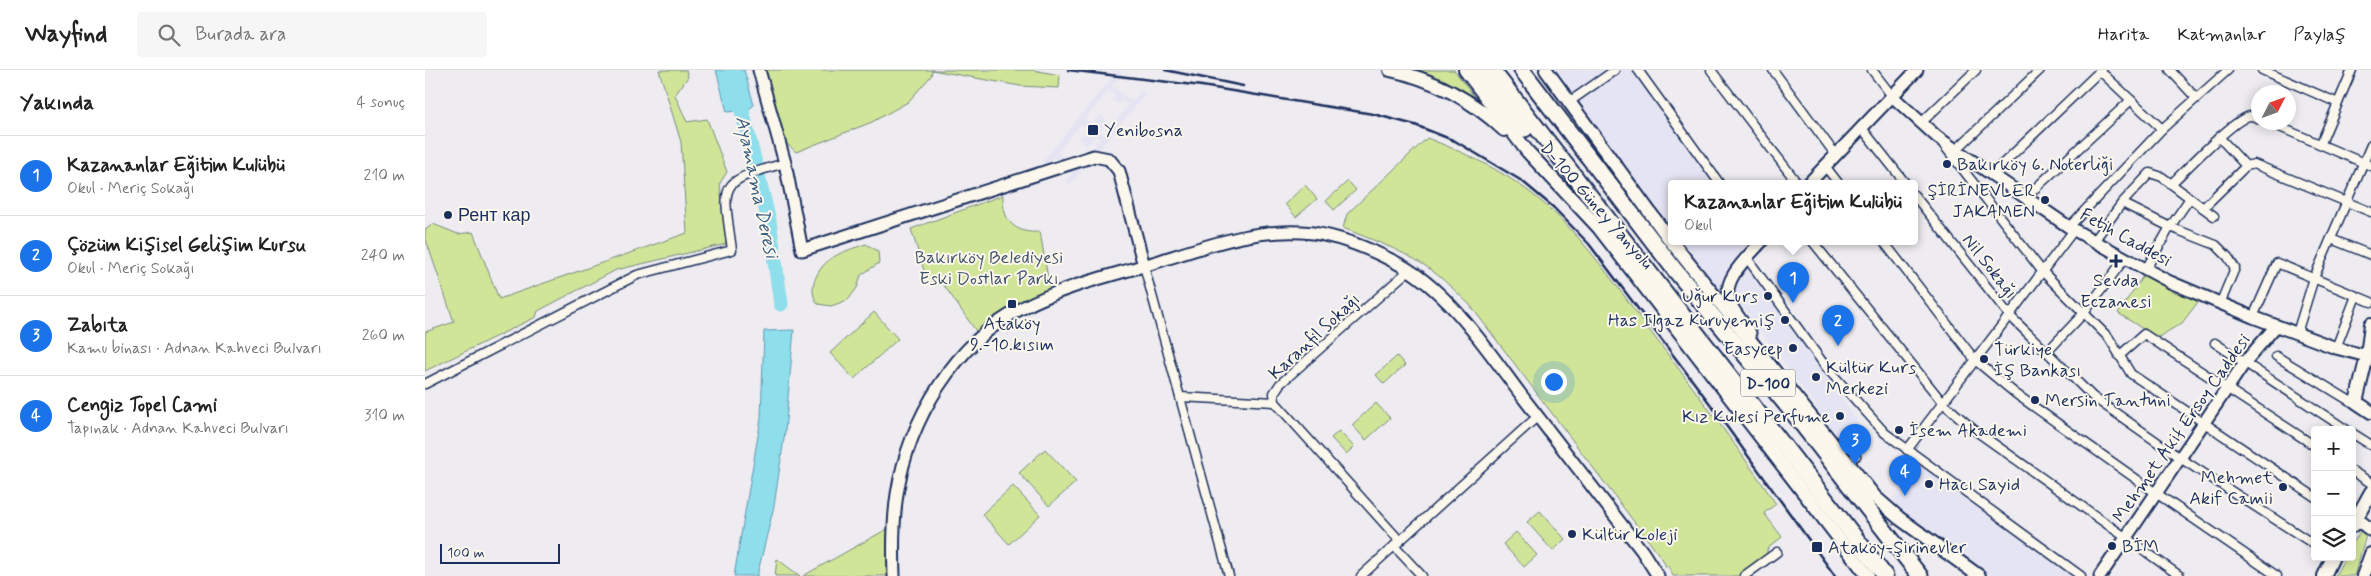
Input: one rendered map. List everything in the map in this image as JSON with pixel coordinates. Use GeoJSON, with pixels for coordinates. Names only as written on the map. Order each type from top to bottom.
{"type":"FeatureCollection","features":[{"type":"Feature","properties":{"kind":"highway"},"geometry":{"type":"LineString","coordinates":[[1477,70],[1546,154],[1585,191]]}},
{"type":"Feature","properties":{"kind":"highway","name":"D-100"},"geometry":{"type":"LineString","coordinates":[[1492,70],[1885,576]]}},
{"type":"Feature","properties":{"kind":"highway","name":"D-100"},"geometry":{"type":"LineString","coordinates":[[1522,70],[1675,269],[1794,414],[1920,576]]}},
{"type":"Feature","properties":{"kind":"highway"},"geometry":{"type":"LineString","coordinates":[[1535,70],[1581,134],[1615,189]]}},
{"type":"Feature","properties":{"kind":"highway"},"geometry":{"type":"LineString","coordinates":[[1902,553],[1926,576]]}},
{"type":"Feature","properties":{"kind":"main road"},"geometry":{"type":"LineString","coordinates":[[1390,70],[1438,85],[1469,102],[1492,119],[1527,150]]}},
{"type":"Feature","properties":{"kind":"main road","name":"D-100 Güney Yanyolu"},"geometry":{"type":"LineString","coordinates":[[1465,70],[1527,150],[1599,228],[1868,576]]}},
{"type":"Feature","properties":{"kind":"main road"},"geometry":{"type":"LineString","coordinates":[[1546,70],[1668,237]]}},
{"type":"Feature","properties":{"kind":"main road"},"geometry":{"type":"LineString","coordinates":[[1674,245],[1875,497],[1899,518],[1979,576]]}},
{"type":"Feature","properties":{"kind":"main road"},"geometry":{"type":"LineString","coordinates":[[2371,324],[2369,356],[2356,402],[2371,412]]}},
{"type":"Feature","properties":{"kind":"main road"},"geometry":{"type":"LineString","coordinates":[[2356,519],[2371,492]]}},
{"type":"Feature","properties":{"kind":"main road"},"geometry":{"type":"LineString","coordinates":[[2356,524],[2362,523],[2371,530]]}},
{"type":"Feature","properties":{"kind":"main road"},"geometry":{"type":"LineString","coordinates":[[2363,576],[2371,555]]}},
{"type":"Feature","properties":{"kind":"main road"},"geometry":{"type":"LineString","coordinates":[[2324,576],[2331,561]]}},
{"type":"Feature","properties":{"kind":"street"},"geometry":{"type":"LineString","coordinates":[[759,70],[801,250],[1094,156],[1109,159],[1119,171],[1229,576]]}},
{"type":"Feature","properties":{"kind":"street"},"geometry":{"type":"LineString","coordinates":[[1569,102],[1615,70]]}},
{"type":"Feature","properties":{"kind":"street"},"geometry":{"type":"LineString","coordinates":[[1639,70],[1716,180]]}},
{"type":"Feature","properties":{"kind":"street"},"geometry":{"type":"LineString","coordinates":[[1711,70],[1795,180]]}},
{"type":"Feature","properties":{"kind":"street"},"geometry":{"type":"LineString","coordinates":[[1773,70],[1835,154]]}},
{"type":"Feature","properties":{"kind":"street"},"geometry":{"type":"LineString","coordinates":[[1872,70],[1892,96]]}},
{"type":"Feature","properties":{"kind":"street"},"geometry":{"type":"LineString","coordinates":[[1812,180],[1917,70]]}},
{"type":"Feature","properties":{"kind":"street"},"geometry":{"type":"LineString","coordinates":[[1921,123],[1976,70]]}},
{"type":"Feature","properties":{"kind":"street"},"geometry":{"type":"LineString","coordinates":[[1957,150],[2040,70]]}},
{"type":"Feature","properties":{"kind":"street"},"geometry":{"type":"LineString","coordinates":[[1992,174],[2100,70],[2162,129]]}},
{"type":"Feature","properties":{"kind":"street"},"geometry":{"type":"LineString","coordinates":[[2170,70],[2197,98]]}},
{"type":"Feature","properties":{"kind":"street"},"geometry":{"type":"LineString","coordinates":[[1907,450],[2010,316],[2072,228],[2162,129],[2228,70]]}},
{"type":"Feature","properties":{"kind":"street"},"geometry":{"type":"LineString","coordinates":[[2262,70],[2338,104]]}},
{"type":"Feature","properties":{"kind":"street"},"geometry":{"type":"LineString","coordinates":[[2321,143],[2352,70]]}},
{"type":"Feature","properties":{"kind":"street","name":"Fetih Caddesi"},"geometry":{"type":"LineString","coordinates":[[1892,96],[1937,137],[2072,228],[2125,258],[2220,304],[2336,348],[2369,356]]}},
{"type":"Feature","properties":{"kind":"street"},"geometry":{"type":"LineString","coordinates":[[2027,197],[2131,100]]}},
{"type":"Feature","properties":{"kind":"street"},"geometry":{"type":"LineString","coordinates":[[2171,184],[2219,138],[2243,118],[2251,116]]}},
{"type":"Feature","properties":{"kind":"street"},"geometry":{"type":"LineString","coordinates":[[1861,127],[1903,180]]}},
{"type":"Feature","properties":{"kind":"street"},"geometry":{"type":"LineString","coordinates":[[2288,130],[2371,166]]}},
{"type":"Feature","properties":{"kind":"street"},"geometry":{"type":"LineString","coordinates":[[1937,137],[2042,271],[2109,338],[2131,374],[2311,494]]}},
{"type":"Feature","properties":{"kind":"street"},"geometry":{"type":"LineString","coordinates":[[2219,138],[2246,166]]}},
{"type":"Feature","properties":{"kind":"street"},"geometry":{"type":"LineString","coordinates":[[2297,333],[2314,278],[2371,145]]}},
{"type":"Feature","properties":{"kind":"street"},"geometry":{"type":"LineString","coordinates":[[425,384],[637,275],[732,250],[725,197],[729,185],[743,175],[781,164]]}},
{"type":"Feature","properties":{"kind":"street"},"geometry":{"type":"LineString","coordinates":[[2203,208],[2246,166],[2254,164],[2371,212]]}},
{"type":"Feature","properties":{"kind":"street"},"geometry":{"type":"LineString","coordinates":[[1825,166],[1836,180]]}},
{"type":"Feature","properties":{"kind":"street"},"geometry":{"type":"LineString","coordinates":[[2094,241],[2122,202],[2150,172],[2171,184],[2214,216]]}},
{"type":"Feature","properties":{"kind":"street"},"geometry":{"type":"LineString","coordinates":[[2146,269],[2169,227],[2190,198]]}},
{"type":"Feature","properties":{"kind":"street","name":"Nil Sokağı"},"geometry":{"type":"LineString","coordinates":[[1918,200],[2010,316],[2093,397],[2180,458],[2311,542]]}},
{"type":"Feature","properties":{"kind":"street"},"geometry":{"type":"LineString","coordinates":[[2122,202],[2169,227],[2216,245],[2228,257],[2235,268],[2220,304]]}},
{"type":"Feature","properties":{"kind":"street"},"geometry":{"type":"LineString","coordinates":[[894,576],[893,533],[897,493],[905,462],[917,428],[932,395],[951,369],[974,344],[998,324],[1022,308],[1055,293],[1243,236],[1278,232],[1313,233],[1346,241],[1397,263],[1425,282],[1451,307],[1538,416],[1642,551],[1658,576]]}},
{"type":"Feature","properties":{"kind":"street"},"geometry":{"type":"LineString","coordinates":[[2331,239],[2371,255]]}},
{"type":"Feature","properties":{"kind":"street"},"geometry":{"type":"LineString","coordinates":[[1758,245],[1727,287],[1729,302],[1779,379]]}},
{"type":"Feature","properties":{"kind":"street"},"geometry":{"type":"LineString","coordinates":[[1815,245],[1943,403],[1973,429],[2180,576]]}},
{"type":"Feature","properties":{"kind":"street"},"geometry":{"type":"LineString","coordinates":[[1886,245],[1975,360],[2016,394],[2277,576]]}},
{"type":"Feature","properties":{"kind":"street"},"geometry":{"type":"LineString","coordinates":[[1747,258],[1784,313],[1826,367],[1885,433],[2081,576]]}},
{"type":"Feature","properties":{"kind":"street"},"geometry":{"type":"LineString","coordinates":[[2047,352],[2085,313],[2125,258]]}},
{"type":"Feature","properties":{"kind":"street"},"geometry":{"type":"LineString","coordinates":[[2253,317],[2277,263],[2371,302]]}},
{"type":"Feature","properties":{"kind":"street","name":"Karanfil Sokağı"},"geometry":{"type":"LineString","coordinates":[[1408,270],[1280,384],[1274,393],[1275,402],[1397,544],[1422,576]]}},
{"type":"Feature","properties":{"kind":"street"},"geometry":{"type":"LineString","coordinates":[[2336,348],[2356,296]]}},
{"type":"Feature","properties":{"kind":"street","name":"Mehmet Akif Ersoy Caddesi"},"geometry":{"type":"LineString","coordinates":[[2100,576],[2245,362],[2276,326]]}},
{"type":"Feature","properties":{"kind":"street"},"geometry":{"type":"LineString","coordinates":[[2119,356],[2145,334],[2311,443]]}},
{"type":"Feature","properties":{"kind":"street"},"geometry":{"type":"LineString","coordinates":[[2215,344],[2341,426]]}},
{"type":"Feature","properties":{"kind":"street"},"geometry":{"type":"LineString","coordinates":[[2276,356],[2351,401],[2356,402]]}},
{"type":"Feature","properties":{"kind":"street"},"geometry":{"type":"LineString","coordinates":[[1180,397],[1275,402]]}},
{"type":"Feature","properties":{"kind":"street"},"geometry":{"type":"LineString","coordinates":[[1361,576],[1538,416]]}},
{"type":"Feature","properties":{"kind":"street"},"geometry":{"type":"LineString","coordinates":[[2356,436],[2371,445]]}},
{"type":"Feature","properties":{"kind":"street"},"geometry":{"type":"LineString","coordinates":[[2356,474],[2371,483]]}},
{"type":"Feature","properties":{"kind":"street"},"geometry":{"type":"LineString","coordinates":[[1744,576],[1777,552]]}},
{"type":"Feature","properties":{"kind":"shaded area"},"geometry":{"type":"Polygon","coordinates":[[[1093,70],[1127,70],[1119,71],[1122,74],[1112,86],[1132,102],[1141,91],[1146,94],[1070,185],[1066,181],[1072,173],[1053,157],[1046,165],[1042,162],[1117,71],[1093,70]],[[1109,90],[1085,119],[1092,124],[1100,115],[1108,121],[1099,131],[1104,135],[1128,106],[1122,100],[1119,104],[1112,100],[1115,96],[1109,90]],[[1081,124],[1057,153],[1063,158],[1066,156],[1072,161],[1069,164],[1076,169],[1100,139],[1095,136],[1087,146],[1079,139],[1087,129],[1081,124]]]}},
{"type":"Feature","properties":{"kind":"shaded area"},"geometry":{"type":"Polygon","coordinates":[[[1549,70],[1633,70],[1712,180],[1668,180],[1668,228],[1549,70]]]}},
{"type":"Feature","properties":{"kind":"shaded area"},"geometry":{"type":"Polygon","coordinates":[[[1680,245],[1750,245],[1718,292],[1680,245]]]}},
{"type":"Feature","properties":{"kind":"shaded area"},"geometry":{"type":"Polygon","coordinates":[[[1751,262],[1856,419],[1861,436],[1847,449],[1732,292],[1751,262]]]}},
{"type":"Feature","properties":{"kind":"shaded area"},"geometry":{"type":"Polygon","coordinates":[[[1917,463],[2074,576],[1990,576],[1890,504],[1917,463]]]}},
{"type":"Feature","properties":{"kind":"green space"},"geometry":{"type":"Polygon","coordinates":[[[659,70],[686,70],[688,77],[675,95],[687,122],[707,119],[727,172],[720,183],[726,244],[616,270],[538,311],[536,317],[425,371],[425,332],[454,322],[425,237],[425,230],[433,224],[458,234],[473,232],[499,299],[687,233],[681,142],[659,70]]]}},
{"type":"Feature","properties":{"kind":"green space"},"geometry":{"type":"Polygon","coordinates":[[[766,70],[932,70],[931,76],[908,102],[872,122],[796,152],[784,141],[766,70]]]}},
{"type":"Feature","properties":{"kind":"green space"},"geometry":{"type":"Polygon","coordinates":[[[932,70],[1033,70],[1060,75],[1059,88],[1020,86],[932,70]]]}},
{"type":"Feature","properties":{"kind":"green space"},"geometry":{"type":"Polygon","coordinates":[[[1416,70],[1454,70],[1475,97],[1446,81],[1416,70]]]}},
{"type":"Feature","properties":{"kind":"green space"},"geometry":{"type":"Polygon","coordinates":[[[1427,138],[1468,155],[1507,176],[1548,207],[1564,223],[1607,273],[1745,459],[1776,504],[1764,513],[1782,537],[1767,549],[1767,554],[1739,576],[1673,576],[1668,566],[1666,567],[1663,560],[1470,305],[1424,265],[1395,249],[1343,228],[1347,214],[1427,138]]]}},
{"type":"Feature","properties":{"kind":"green space"},"geometry":{"type":"Polygon","coordinates":[[[1348,181],[1356,190],[1334,210],[1326,201],[1348,181]]]}},
{"type":"Feature","properties":{"kind":"green space"},"geometry":{"type":"Polygon","coordinates":[[[1305,185],[1317,199],[1296,217],[1285,204],[1305,185]]]}},
{"type":"Feature","properties":{"kind":"green space","name":"Bakırköy Belediyesi Eski Dostlar Parkı"},"geometry":{"type":"Polygon","coordinates":[[[1003,195],[1005,212],[1012,224],[1024,231],[1040,232],[1050,290],[978,334],[943,284],[928,283],[911,229],[1003,195]]]}},
{"type":"Feature","properties":{"kind":"green space"},"geometry":{"type":"Polygon","coordinates":[[[866,244],[878,251],[879,263],[861,275],[857,288],[848,300],[831,306],[818,304],[814,297],[813,285],[823,266],[835,256],[866,244]]]}},
{"type":"Feature","properties":{"kind":"green space"},"geometry":{"type":"Polygon","coordinates":[[[2145,273],[2198,302],[2182,323],[2157,338],[2118,313],[2145,273]]]}},
{"type":"Feature","properties":{"kind":"green space"},"geometry":{"type":"Polygon","coordinates":[[[874,312],[898,339],[854,379],[830,353],[874,312]]]}},
{"type":"Feature","properties":{"kind":"green space"},"geometry":{"type":"Polygon","coordinates":[[[1397,356],[1405,365],[1384,384],[1376,375],[1397,356]]]}},
{"type":"Feature","properties":{"kind":"green space"},"geometry":{"type":"Polygon","coordinates":[[[1376,403],[1390,418],[1366,440],[1352,425],[1376,403]]]}},
{"type":"Feature","properties":{"kind":"green space"},"geometry":{"type":"Polygon","coordinates":[[[1339,431],[1354,447],[1346,454],[1331,438],[1339,431]]]}},
{"type":"Feature","properties":{"kind":"green space"},"geometry":{"type":"Polygon","coordinates":[[[1045,449],[1076,482],[1049,506],[1019,473],[1045,449]]]}},
{"type":"Feature","properties":{"kind":"green space"},"geometry":{"type":"Polygon","coordinates":[[[1013,486],[1040,515],[1009,544],[982,514],[1013,486]]]}},
{"type":"Feature","properties":{"kind":"green space"},"geometry":{"type":"Polygon","coordinates":[[[1540,511],[1565,539],[1553,551],[1527,522],[1540,511]]]}},
{"type":"Feature","properties":{"kind":"green space"},"geometry":{"type":"Polygon","coordinates":[[[887,529],[887,576],[803,576],[887,529]]]}},
{"type":"Feature","properties":{"kind":"green space"},"geometry":{"type":"Polygon","coordinates":[[[2361,530],[2367,532],[2354,576],[2335,576],[2343,561],[2356,561],[2356,538],[2361,530]]]}},
{"type":"Feature","properties":{"kind":"green space"},"geometry":{"type":"Polygon","coordinates":[[[1516,532],[1537,555],[1524,567],[1503,544],[1516,532]]]}},
{"type":"Feature","properties":{"kind":"green space"},"geometry":{"type":"Polygon","coordinates":[[[777,559],[800,576],[775,576],[777,559]]]}},
{"type":"Feature","properties":{"kind":"water"},"geometry":{"type":"Polygon","coordinates":[[[716,70],[744,70],[754,105],[748,110],[727,112],[716,70]]]}},
{"type":"Feature","properties":{"kind":"water"},"geometry":{"type":"Polygon","coordinates":[[[794,330],[785,432],[774,506],[757,576],[734,576],[761,418],[764,331],[794,330]]]}},
{"type":"Feature","properties":{"kind":"waterway","name":"Ayamama Deresi"},"geometry":{"type":"LineString","coordinates":[[732,70],[769,221],[781,304]]}},
{"type":"Feature","properties":{"kind":"railway"},"geometry":{"type":"LineString","coordinates":[[1068,70],[1202,86],[1373,114],[1415,125],[1455,141],[1522,181],[1553,207],[1589,244],[1717,413],[1835,576]]}},
{"type":"Feature","properties":{"kind":"railway"},"geometry":{"type":"LineString","coordinates":[[1165,70],[1243,86]]}},
{"type":"Feature","properties":{"kind":"place","name":"Yenibosna"},"geometry":{"type":"Point","coordinates":[1093,130]}},
{"type":"Feature","properties":{"kind":"place","name":"Bakırköy 6. Noterliği"},"geometry":{"type":"Point","coordinates":[1947,164]}},
{"type":"Feature","properties":{"kind":"place","name":"ŞİRİNEVLER JAKAMEN"},"geometry":{"type":"Point","coordinates":[2045,200]}},
{"type":"Feature","properties":{"kind":"place","name":"Рент кар"},"geometry":{"type":"Point","coordinates":[448,215]}},
{"type":"Feature","properties":{"kind":"place","name":"Sevda Eczanesi"},"geometry":{"type":"Point","coordinates":[2116,261]}},
{"type":"Feature","properties":{"kind":"place","name":"Uğur Kurs"},"geometry":{"type":"Point","coordinates":[1768,296]}},
{"type":"Feature","properties":{"kind":"place","name":"Kazananlar Eğitim Kulübü"},"geometry":{"type":"Point","coordinates":[1793,303]}},
{"type":"Feature","properties":{"kind":"place","name":"Ataköy 9.-10.kısım"},"geometry":{"type":"Point","coordinates":[1012,304]}},
{"type":"Feature","properties":{"kind":"place","name":"Has Ilgaz Kuruyemiş"},"geometry":{"type":"Point","coordinates":[1785,320]}},
{"type":"Feature","properties":{"kind":"place","name":"Çözüm Kişisel Gelişim Kursu"},"geometry":{"type":"Point","coordinates":[1838,346]}},
{"type":"Feature","properties":{"kind":"place","name":"Easycep"},"geometry":{"type":"Point","coordinates":[1793,348]}},
{"type":"Feature","properties":{"kind":"place","name":"Türkiye İş Bankası"},"geometry":{"type":"Point","coordinates":[1984,359]}},
{"type":"Feature","properties":{"kind":"place","name":"Kültür Kurs Merkezi"},"geometry":{"type":"Point","coordinates":[1816,377]}},
{"type":"Feature","properties":{"kind":"place","name":"Mersin Tantuni"},"geometry":{"type":"Point","coordinates":[2035,400]}},
{"type":"Feature","properties":{"kind":"place","name":"Kız Kulesi Perfume"},"geometry":{"type":"Point","coordinates":[1840,416]}},
{"type":"Feature","properties":{"kind":"place","name":"İsem Akademi"},"geometry":{"type":"Point","coordinates":[1899,430]}},
{"type":"Feature","properties":{"kind":"place","name":"Zabıta"},"geometry":{"type":"Point","coordinates":[1855,465]}},
{"type":"Feature","properties":{"kind":"place","name":"Hacı Sayid"},"geometry":{"type":"Point","coordinates":[1929,484]}},
{"type":"Feature","properties":{"kind":"place","name":"Mehmet Akif Camii"},"geometry":{"type":"Point","coordinates":[2283,487]}},
{"type":"Feature","properties":{"kind":"place","name":"Cengiz Topel Cami"},"geometry":{"type":"Point","coordinates":[1905,496]}},
{"type":"Feature","properties":{"kind":"place","name":"Kültür Koleji"},"geometry":{"type":"Point","coordinates":[1572,534]}},
{"type":"Feature","properties":{"kind":"place","name":"BİM"},"geometry":{"type":"Point","coordinates":[2112,546]}},
{"type":"Feature","properties":{"kind":"place","name":"Ataköy-Şirinevler"},"geometry":{"type":"Point","coordinates":[1817,547]}}]}
